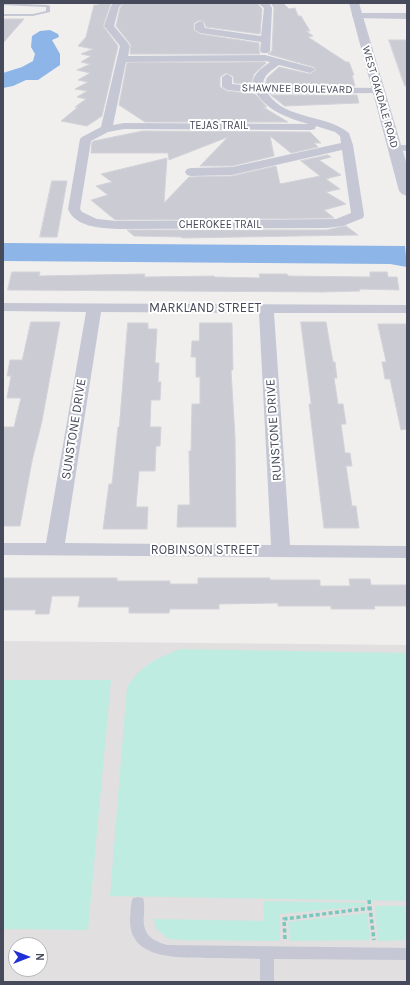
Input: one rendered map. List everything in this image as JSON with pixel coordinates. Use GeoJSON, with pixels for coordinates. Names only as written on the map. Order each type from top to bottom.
{"type":"FeatureCollection","features":[{"type":"Feature","properties":{"kind":"street"},"geometry":{"type":"LineString","coordinates":[[262,3],[268,8],[264,58]]}},
{"type":"Feature","properties":{"kind":"street","name":"WEST OAKDALE ROAD"},"geometry":{"type":"LineString","coordinates":[[354,3],[377,87],[401,148],[407,191]]}},
{"type":"Feature","properties":{"kind":"street"},"geometry":{"type":"LineString","coordinates":[[106,129],[125,46],[123,40],[109,26],[117,7]]}},
{"type":"Feature","properties":{"kind":"street"},"geometry":{"type":"LineString","coordinates":[[357,16],[407,16]]}},
{"type":"Feature","properties":{"kind":"street"},"geometry":{"type":"LineString","coordinates":[[200,24],[200,30],[266,40]]}},
{"type":"Feature","properties":{"kind":"street"},"geometry":{"type":"LineString","coordinates":[[122,59],[264,58],[277,60],[310,70]]}},
{"type":"Feature","properties":{"kind":"street"},"geometry":{"type":"LineString","coordinates":[[191,172],[244,169],[347,145],[346,135],[339,130],[284,111],[263,98],[259,87],[261,75],[277,60]]}},
{"type":"Feature","properties":{"kind":"street","name":"SHAWNEE BOULEVARD"},"geometry":{"type":"LineString","coordinates":[[227,77],[227,88],[377,87]]}},
{"type":"Feature","properties":{"kind":"street","name":"TEJAS TRAIL"},"geometry":{"type":"LineString","coordinates":[[81,217],[76,214],[74,209],[86,139],[106,129],[124,126],[332,127]]}},
{"type":"Feature","properties":{"kind":"street","name":"CHEROKEE TRAIL"},"geometry":{"type":"LineString","coordinates":[[81,217],[100,224],[117,225],[338,223],[358,215],[347,145]]}},
{"type":"Feature","properties":{"kind":"street","name":"MARKLAND STREET"},"geometry":{"type":"LineString","coordinates":[[3,307],[407,309]]}},
{"type":"Feature","properties":{"kind":"street","name":"SUNSTONE DRIVE"},"geometry":{"type":"LineString","coordinates":[[55,549],[94,308]]}},
{"type":"Feature","properties":{"kind":"street","name":"RUNSTONE DRIVE"},"geometry":{"type":"LineString","coordinates":[[266,308],[281,551]]}},
{"type":"Feature","properties":{"kind":"street","name":"ROBINSON STREET"},"geometry":{"type":"LineString","coordinates":[[3,549],[407,552]]}},
{"type":"Feature","properties":{"kind":"lane"},"geometry":{"type":"LineString","coordinates":[[3,4],[48,6],[48,12],[33,16],[3,15]]}},
{"type":"Feature","properties":{"kind":"lane"},"geometry":{"type":"LineString","coordinates":[[138,902],[137,928],[140,934],[155,948],[167,951],[407,954]]}},
{"type":"Feature","properties":{"kind":"lane"},"geometry":{"type":"LineString","coordinates":[[267,952],[268,982]]}},
{"type":"Feature","properties":{"kind":"path"},"geometry":{"type":"LineString","coordinates":[[369,900],[376,954]]}},
{"type":"Feature","properties":{"kind":"path"},"geometry":{"type":"LineString","coordinates":[[285,953],[284,919],[370,908]]}},
{"type":"Feature","properties":{"kind":"shaded area"},"geometry":{"type":"Polygon","coordinates":[[[3,641],[407,645],[407,982],[3,982],[3,641]]]}},
{"type":"Feature","properties":{"kind":"green space"},"geometry":{"type":"Polygon","coordinates":[[[180,649],[407,653],[407,901],[110,896],[127,687],[144,667],[163,656],[180,649]]]}},
{"type":"Feature","properties":{"kind":"green space"},"geometry":{"type":"Polygon","coordinates":[[[3,680],[111,680],[88,930],[3,929],[3,680]]]}},
{"type":"Feature","properties":{"kind":"green space"},"geometry":{"type":"Polygon","coordinates":[[[263,901],[365,903],[366,906],[280,914],[280,941],[168,939],[156,928],[154,919],[264,921],[263,901]]]}},
{"type":"Feature","properties":{"kind":"green space"},"geometry":{"type":"Polygon","coordinates":[[[375,906],[407,906],[407,940],[378,941],[375,906]]]}},
{"type":"Feature","properties":{"kind":"green space"},"geometry":{"type":"Polygon","coordinates":[[[367,913],[370,940],[290,941],[288,922],[367,913]]]}},
{"type":"Feature","properties":{"kind":"water"},"geometry":{"type":"Polygon","coordinates":[[[50,30],[58,34],[59,37],[52,40],[60,54],[60,65],[38,80],[26,80],[13,86],[3,88],[3,73],[22,67],[33,61],[35,54],[31,47],[32,36],[40,31],[50,30]]]}},
{"type":"Feature","properties":{"kind":"water"},"geometry":{"type":"Polygon","coordinates":[[[3,243],[405,246],[407,267],[390,264],[3,261],[3,243]]]}},
{"type":"Feature","properties":{"kind":"building"},"geometry":{"type":"Polygon","coordinates":[[[98,3],[111,3],[103,26],[118,46],[102,116],[87,126],[61,121],[78,107],[75,107],[86,99],[77,97],[87,91],[75,89],[88,82],[78,80],[90,73],[77,70],[90,64],[81,62],[91,56],[81,54],[93,49],[78,46],[86,37],[94,5],[98,5],[98,3]]]}},
{"type":"Feature","properties":{"kind":"building"},"geometry":{"type":"Polygon","coordinates":[[[124,3],[257,3],[262,9],[260,34],[206,27],[204,22],[200,20],[194,23],[194,30],[200,34],[259,43],[260,54],[130,54],[131,45],[116,26],[120,8],[124,3]]]}},
{"type":"Feature","properties":{"kind":"building"},"geometry":{"type":"Polygon","coordinates":[[[271,3],[283,3],[289,9],[295,8],[298,16],[301,16],[310,31],[306,31],[313,36],[308,37],[346,62],[349,62],[354,75],[352,75],[355,86],[265,86],[267,78],[279,67],[310,74],[316,70],[314,67],[268,54],[272,51],[274,8],[271,3]]]}},
{"type":"Feature","properties":{"kind":"building"},"geometry":{"type":"Polygon","coordinates":[[[3,19],[24,19],[3,43],[3,19]]]}},
{"type":"Feature","properties":{"kind":"building"},"geometry":{"type":"Polygon","coordinates":[[[389,40],[407,40],[407,85],[405,86],[389,40]]]}},
{"type":"Feature","properties":{"kind":"building"},"geometry":{"type":"Polygon","coordinates":[[[127,63],[266,63],[254,74],[251,84],[234,83],[233,76],[226,73],[220,77],[220,87],[227,91],[255,94],[267,107],[263,107],[288,122],[145,122],[119,105],[127,63]]]}},
{"type":"Feature","properties":{"kind":"building"},"geometry":{"type":"Polygon","coordinates":[[[271,95],[357,95],[359,103],[285,106],[271,95]]]}},
{"type":"Feature","properties":{"kind":"building"},"geometry":{"type":"Polygon","coordinates":[[[143,131],[310,132],[321,143],[314,143],[318,147],[291,153],[270,136],[274,156],[232,166],[200,166],[228,137],[169,160],[168,153],[91,153],[92,142],[94,141],[143,131]]]}},
{"type":"Feature","properties":{"kind":"building"},"geometry":{"type":"Polygon","coordinates":[[[328,155],[331,157],[319,160],[341,175],[326,179],[340,189],[326,192],[346,204],[324,210],[334,218],[117,220],[91,200],[108,195],[96,186],[112,182],[101,174],[167,158],[164,203],[189,177],[232,176],[276,166],[280,184],[320,176],[301,161],[328,155]]]}},
{"type":"Feature","properties":{"kind":"building"},"geometry":{"type":"Polygon","coordinates":[[[52,181],[67,181],[57,237],[40,237],[52,181]]]}},
{"type":"Feature","properties":{"kind":"building"},"geometry":{"type":"Polygon","coordinates":[[[346,226],[358,235],[182,238],[134,236],[127,230],[326,230],[346,226]]]}},
{"type":"Feature","properties":{"kind":"building"},"geometry":{"type":"Polygon","coordinates":[[[12,272],[40,272],[39,276],[145,274],[144,277],[214,276],[260,278],[259,274],[287,274],[288,276],[370,277],[370,272],[387,272],[388,277],[397,277],[399,290],[359,289],[360,291],[323,292],[8,290],[12,272]]]}},
{"type":"Feature","properties":{"kind":"building"},"geometry":{"type":"Polygon","coordinates":[[[31,322],[60,322],[42,421],[32,461],[20,526],[3,526],[3,427],[14,427],[21,398],[7,398],[11,376],[7,376],[10,360],[22,360],[31,322]]]}},
{"type":"Feature","properties":{"kind":"building"},"geometry":{"type":"Polygon","coordinates":[[[301,322],[326,322],[333,362],[335,362],[337,378],[334,378],[338,404],[343,404],[346,424],[341,424],[345,453],[350,453],[352,466],[346,466],[352,506],[356,506],[359,528],[324,528],[301,322]]]}},
{"type":"Feature","properties":{"kind":"building"},"geometry":{"type":"Polygon","coordinates":[[[128,323],[148,323],[148,329],[157,329],[155,363],[159,363],[158,382],[161,382],[160,400],[151,400],[150,427],[161,427],[160,446],[156,446],[155,471],[139,471],[136,507],[148,507],[147,529],[103,529],[109,484],[112,484],[119,427],[128,323]]]}},
{"type":"Feature","properties":{"kind":"building"},"geometry":{"type":"Polygon","coordinates":[[[200,323],[232,323],[233,370],[231,370],[235,437],[236,527],[177,527],[178,505],[190,505],[189,451],[191,451],[192,404],[200,404],[200,377],[196,377],[196,357],[191,357],[192,341],[199,341],[200,323]]]}},
{"type":"Feature","properties":{"kind":"building"},"geometry":{"type":"Polygon","coordinates":[[[378,324],[407,324],[407,429],[401,430],[390,379],[385,379],[382,362],[386,362],[378,324]]]}},
{"type":"Feature","properties":{"kind":"building"},"geometry":{"type":"Polygon","coordinates":[[[3,578],[117,578],[117,581],[170,581],[170,584],[198,584],[198,578],[270,578],[270,580],[320,580],[320,586],[350,586],[349,579],[370,579],[371,585],[407,585],[407,606],[374,606],[375,609],[331,609],[331,606],[278,606],[278,603],[219,604],[219,609],[170,609],[169,613],[129,613],[129,607],[78,607],[80,596],[52,596],[49,614],[35,614],[36,610],[3,610],[3,578]]]}}]}
